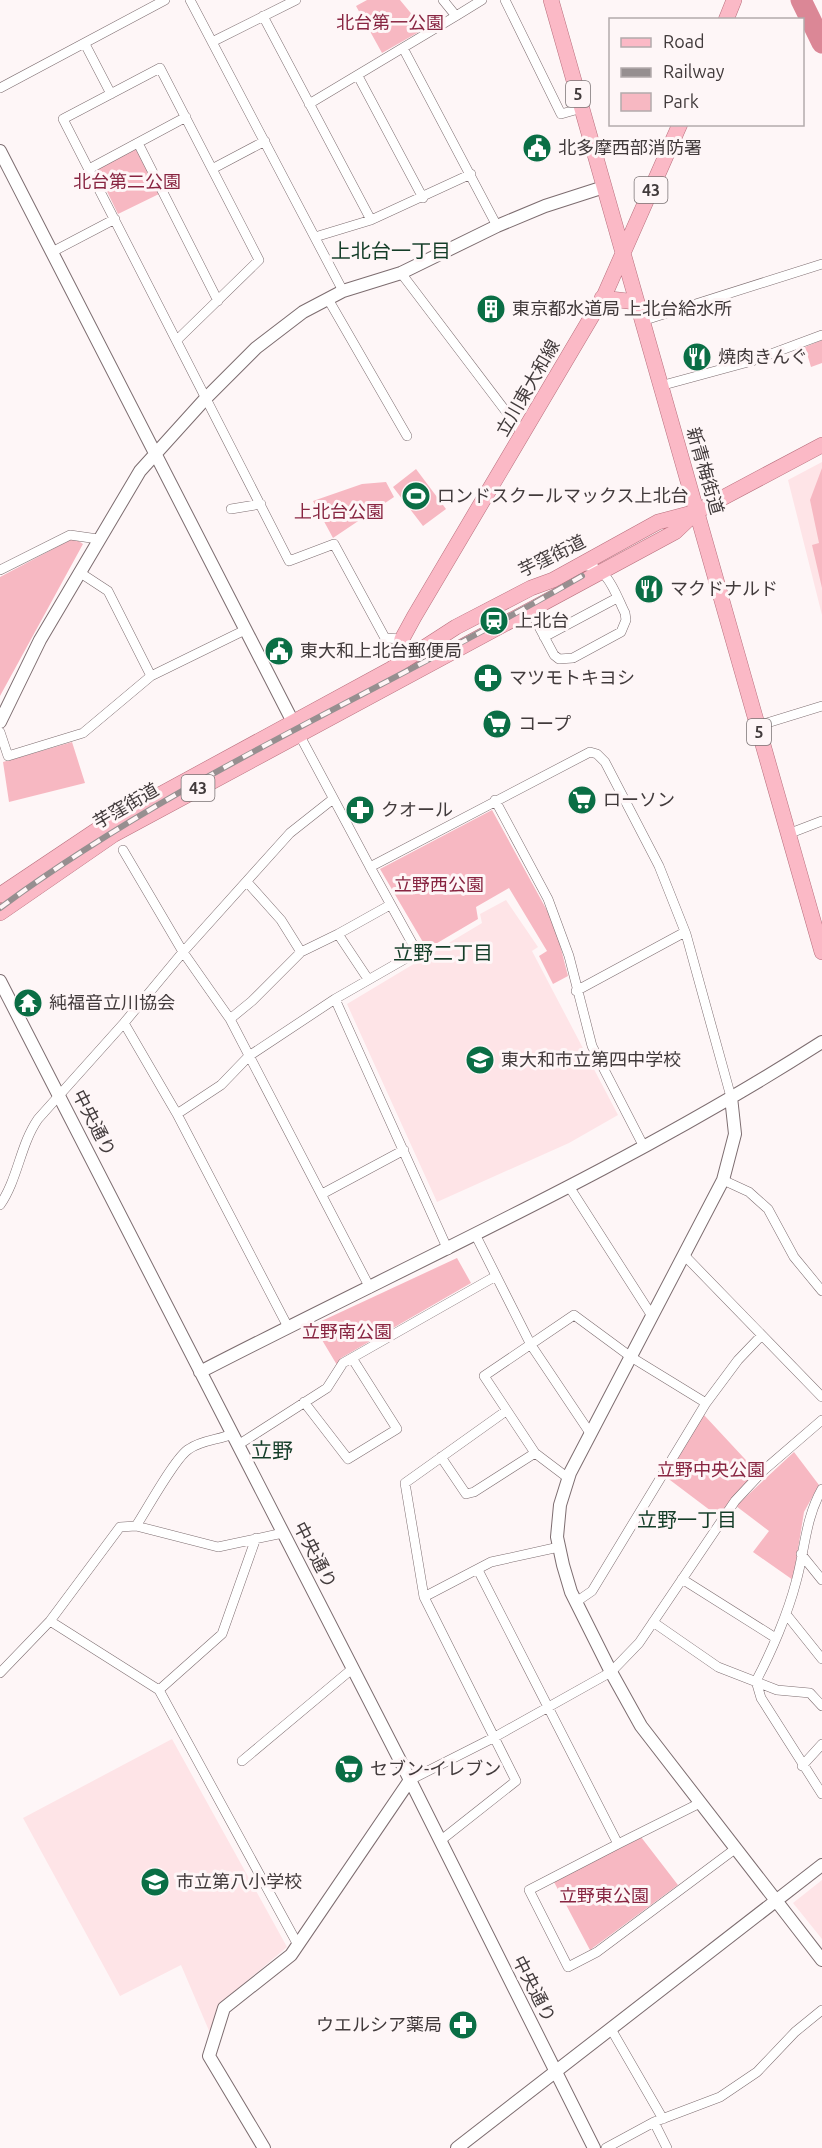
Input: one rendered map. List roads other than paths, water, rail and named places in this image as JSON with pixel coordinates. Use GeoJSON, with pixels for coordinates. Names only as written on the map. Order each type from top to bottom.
{"type":"FeatureCollection","features":[{"type":"Feature","properties":{"kind":"main road","name":"新青梅街道"},"geometry":{"type":"LineString","coordinates":[[551,0],[822,952]]}},
{"type":"Feature","properties":{"kind":"main road"},"geometry":{"type":"LineString","coordinates":[[727,18],[734,0]]}},
{"type":"Feature","properties":{"kind":"main road","name":"立川東大和線"},"geometry":{"type":"LineString","coordinates":[[402,670],[402,639],[602,298],[624,256],[679,126]]}},
{"type":"Feature","properties":{"kind":"main road"},"geometry":{"type":"LineString","coordinates":[[602,298],[636,302]]}},
{"type":"Feature","properties":{"kind":"main road","name":"芋窪街道"},"geometry":{"type":"LineString","coordinates":[[402,670],[456,627],[576,567],[658,522],[696,512],[822,446]]}},
{"type":"Feature","properties":{"kind":"main road","name":"芋窪街道"},"geometry":{"type":"LineString","coordinates":[[0,913],[114,835],[296,728],[402,670],[530,610],[603,571],[675,532],[696,512]]}},
{"type":"Feature","properties":{"kind":"main road","name":"芋窪街道"},"geometry":{"type":"LineString","coordinates":[[0,895],[106,824],[296,728]]}},
{"type":"Feature","properties":{"kind":"street"},"geometry":{"type":"LineString","coordinates":[[0,88],[165,0]]}},
{"type":"Feature","properties":{"kind":"street"},"geometry":{"type":"LineString","coordinates":[[190,0],[344,291]]}},
{"type":"Feature","properties":{"kind":"street"},"geometry":{"type":"LineString","coordinates":[[212,42],[296,0]]}},
{"type":"Feature","properties":{"kind":"street"},"geometry":{"type":"LineString","coordinates":[[443,0],[456,16]]}},
{"type":"Feature","properties":{"kind":"street"},"geometry":{"type":"LineString","coordinates":[[309,104],[482,0]]}},
{"type":"Feature","properties":{"kind":"street"},"geometry":{"type":"LineString","coordinates":[[505,0],[561,114],[582,108]]}},
{"type":"Feature","properties":{"kind":"street"},"geometry":{"type":"LineString","coordinates":[[263,16],[370,220]]}},
{"type":"Feature","properties":{"kind":"street"},"geometry":{"type":"LineString","coordinates":[[84,44],[111,94]]}},
{"type":"Feature","properties":{"kind":"street"},"geometry":{"type":"LineString","coordinates":[[403,48],[497,226]]}},
{"type":"Feature","properties":{"kind":"street"},"geometry":{"type":"LineString","coordinates":[[177,340],[259,260],[160,68],[63,119],[289,561],[334,544],[384,638],[402,639]]}},
{"type":"Feature","properties":{"kind":"street"},"geometry":{"type":"LineString","coordinates":[[358,76],[423,198]]}},
{"type":"Feature","properties":{"kind":"street"},"geometry":{"type":"LineString","coordinates":[[89,169],[186,117]]}},
{"type":"Feature","properties":{"kind":"street"},"geometry":{"type":"LineString","coordinates":[[212,169],[265,141]]}},
{"type":"Feature","properties":{"kind":"street"},"geometry":{"type":"LineString","coordinates":[[138,143],[218,301]]}},
{"type":"Feature","properties":{"kind":"street"},"geometry":{"type":"LineString","coordinates":[[0,151],[296,728],[417,952],[335,999],[249,1056],[221,1085],[177,1114]]}},
{"type":"Feature","properties":{"kind":"street"},"geometry":{"type":"LineString","coordinates":[[315,237],[370,220],[423,198],[471,174]]}},
{"type":"Feature","properties":{"kind":"street"},"geometry":{"type":"LineString","coordinates":[[0,722],[40,640],[140,471],[206,398],[256,348],[303,312],[344,291],[401,273],[497,226],[545,206],[604,187]]}},
{"type":"Feature","properties":{"kind":"street"},"geometry":{"type":"LineString","coordinates":[[52,252],[115,219]]}},
{"type":"Feature","properties":{"kind":"street"},"geometry":{"type":"LineString","coordinates":[[642,321],[822,264]]}},
{"type":"Feature","properties":{"kind":"street"},"geometry":{"type":"LineString","coordinates":[[401,273],[523,434]]}},
{"type":"Feature","properties":{"kind":"street"},"geometry":{"type":"LineString","coordinates":[[328,299],[407,436]]}},
{"type":"Feature","properties":{"kind":"street"},"geometry":{"type":"LineString","coordinates":[[660,386],[752,362],[822,335]]}},
{"type":"Feature","properties":{"kind":"street"},"geometry":{"type":"LineString","coordinates":[[231,509],[261,504]]}},
{"type":"Feature","properties":{"kind":"street"},"geometry":{"type":"LineString","coordinates":[[0,570],[70,535],[98,539]]}},
{"type":"Feature","properties":{"kind":"street"},"geometry":{"type":"LineString","coordinates":[[530,610],[554,655],[559,659],[573,658],[625,627],[625,613],[603,571],[591,566],[576,567]]}},
{"type":"Feature","properties":{"kind":"street"},"geometry":{"type":"LineString","coordinates":[[79,572],[108,591],[151,676]]}},
{"type":"Feature","properties":{"kind":"street"},"geometry":{"type":"LineString","coordinates":[[544,637],[617,598]]}},
{"type":"Feature","properties":{"kind":"street"},"geometry":{"type":"LineString","coordinates":[[0,732],[8,756],[83,733],[151,676],[245,630]]}},
{"type":"Feature","properties":{"kind":"street"},"geometry":{"type":"LineString","coordinates":[[757,726],[822,706]]}},
{"type":"Feature","properties":{"kind":"street"},"geometry":{"type":"LineString","coordinates":[[370,867],[590,752],[603,758],[648,842],[685,932],[731,1097],[735,1134],[723,1180],[568,1478],[560,1505],[557,1537],[576,1602],[641,1726],[822,1960]]}},
{"type":"Feature","properties":{"kind":"street"},"geometry":{"type":"LineString","coordinates":[[0,1205],[10,1186],[27,1135],[183,952],[290,833],[333,799]]}},
{"type":"Feature","properties":{"kind":"street"},"geometry":{"type":"LineString","coordinates":[[495,800],[556,918],[569,957],[576,991],[601,1068],[644,1147]]}},
{"type":"Feature","properties":{"kind":"street"},"geometry":{"type":"LineString","coordinates":[[788,834],[822,820]]}},
{"type":"Feature","properties":{"kind":"street"},"geometry":{"type":"LineString","coordinates":[[123,850],[183,952],[230,1019],[370,1288]]}},
{"type":"Feature","properties":{"kind":"street"},"geometry":{"type":"LineString","coordinates":[[247,882],[281,920],[301,952]]}},
{"type":"Feature","properties":{"kind":"street"},"geometry":{"type":"LineString","coordinates":[[230,1019],[252,1001],[301,952],[390,905]]}},
{"type":"Feature","properties":{"kind":"street"},"geometry":{"type":"LineString","coordinates":[[576,991],[685,932]]}},
{"type":"Feature","properties":{"kind":"street"},"geometry":{"type":"LineString","coordinates":[[338,934],[368,979]]}},
{"type":"Feature","properties":{"kind":"street","name":"中央通り"},"geometry":{"type":"LineString","coordinates":[[0,981],[410,1780],[594,2148]]}},
{"type":"Feature","properties":{"kind":"street"},"geometry":{"type":"LineString","coordinates":[[335,999],[448,1250]]}},
{"type":"Feature","properties":{"kind":"street"},"geometry":{"type":"LineString","coordinates":[[124,1023],[177,1114],[288,1327]]}},
{"type":"Feature","properties":{"kind":"street"},"geometry":{"type":"LineString","coordinates":[[200,1372],[570,1188],[731,1097],[822,1042]]}},
{"type":"Feature","properties":{"kind":"street"},"geometry":{"type":"LineString","coordinates":[[322,1194],[404,1150]]}},
{"type":"Feature","properties":{"kind":"street"},"geometry":{"type":"LineString","coordinates":[[723,1180],[749,1191],[768,1209],[795,1257],[822,1291]]}},
{"type":"Feature","properties":{"kind":"street"},"geometry":{"type":"LineString","coordinates":[[570,1188],[652,1316]]}},
{"type":"Feature","properties":{"kind":"street"},"geometry":{"type":"LineString","coordinates":[[476,1236],[531,1345],[590,1433]]}},
{"type":"Feature","properties":{"kind":"street"},"geometry":{"type":"LineString","coordinates":[[684,1255],[822,1397]]}},
{"type":"Feature","properties":{"kind":"street"},"geometry":{"type":"LineString","coordinates":[[136,1526],[185,1450],[200,1443],[236,1440],[304,1402],[327,1388],[343,1363],[496,1276]]}},
{"type":"Feature","properties":{"kind":"street"},"geometry":{"type":"LineString","coordinates":[[568,1478],[535,1452],[484,1376],[574,1316],[631,1357],[706,1403]]}},
{"type":"Feature","properties":{"kind":"street"},"geometry":{"type":"LineString","coordinates":[[576,1602],[592,1591],[706,1403],[738,1359],[761,1336]]}},
{"type":"Feature","properties":{"kind":"street"},"geometry":{"type":"LineString","coordinates":[[304,1402],[348,1459],[397,1429],[352,1358]]}},
{"type":"Feature","properties":{"kind":"street"},"geometry":{"type":"LineString","coordinates":[[440,1841],[516,1781],[424,1597],[405,1483],[506,1411]]}},
{"type":"Feature","properties":{"kind":"street"},"geometry":{"type":"LineString","coordinates":[[264,2148],[209,2056],[224,2008],[291,1955],[410,1780],[493,1738],[611,1672],[639,1644],[735,1501],[764,1470],[822,1420]]}},
{"type":"Feature","properties":{"kind":"street"},"geometry":{"type":"LineString","coordinates":[[441,1457],[466,1494],[474,1492],[535,1452]]}},
{"type":"Feature","properties":{"kind":"street"},"geometry":{"type":"LineString","coordinates":[[822,1491],[810,1514],[797,1581],[786,1614],[756,1681],[761,1698],[802,1766],[822,1794]]}},
{"type":"Feature","properties":{"kind":"street"},"geometry":{"type":"LineString","coordinates":[[0,1673],[50,1620],[120,1527],[136,1526],[219,1547],[283,1533]]}},
{"type":"Feature","properties":{"kind":"street"},"geometry":{"type":"LineString","coordinates":[[159,1690],[222,1634],[256,1538]]}},
{"type":"Feature","properties":{"kind":"street"},"geometry":{"type":"LineString","coordinates":[[424,1597],[491,1562],[559,1547]]}},
{"type":"Feature","properties":{"kind":"street"},"geometry":{"type":"LineString","coordinates":[[801,1554],[822,1580]]}},
{"type":"Feature","properties":{"kind":"street"},"geometry":{"type":"LineString","coordinates":[[478,1570],[618,1844]]}},
{"type":"Feature","properties":{"kind":"street"},"geometry":{"type":"LineString","coordinates":[[682,1579],[774,1637]]}},
{"type":"Feature","properties":{"kind":"street"},"geometry":{"type":"LineString","coordinates":[[786,1614],[822,1659]]}},
{"type":"Feature","properties":{"kind":"street"},"geometry":{"type":"LineString","coordinates":[[50,1620],[159,1690],[298,1945]]}},
{"type":"Feature","properties":{"kind":"street"},"geometry":{"type":"LineString","coordinates":[[653,1622],[718,1667],[777,1690],[810,1693],[822,1706]]}},
{"type":"Feature","properties":{"kind":"street"},"geometry":{"type":"LineString","coordinates":[[242,1761],[352,1669]]}},
{"type":"Feature","properties":{"kind":"street"},"geometry":{"type":"LineString","coordinates":[[802,1766],[822,1744]]}},
{"type":"Feature","properties":{"kind":"street"},"geometry":{"type":"LineString","coordinates":[[700,1803],[529,1890],[568,1967],[597,1952],[735,1849]]}},
{"type":"Feature","properties":{"kind":"street"},"geometry":{"type":"LineString","coordinates":[[457,2148],[822,1865]]}},
{"type":"Feature","properties":{"kind":"street"},"geometry":{"type":"LineString","coordinates":[[606,2148],[659,2120],[720,2097],[757,2072],[795,2032],[822,2010]]}},
{"type":"Feature","properties":{"kind":"street"},"geometry":{"type":"LineString","coordinates":[[611,2029],[659,2120],[667,2148]]}},
{"type":"Feature","properties":{"kind":"waterway"},"geometry":{"type":"LineString","coordinates":[[801,0],[822,43]]}},
{"type":"Feature","properties":{"kind":"railway"},"geometry":{"type":"LineString","coordinates":[[0,908],[69,860],[212,774],[582,576]]}},
{"type":"Feature","properties":{"kind":"place","name":"北多摩西部消防署"},"geometry":{"type":"Point","coordinates":[537,148]}},
{"type":"Feature","properties":{"kind":"place","name":"東京都水道局 上北台給水所"},"geometry":{"type":"Point","coordinates":[491,309]}},
{"type":"Feature","properties":{"kind":"place","name":"焼肉きんぐ"},"geometry":{"type":"Point","coordinates":[697,357]}},
{"type":"Feature","properties":{"kind":"place","name":"ロンドスクールマックス上北台"},"geometry":{"type":"Point","coordinates":[416,496]}},
{"type":"Feature","properties":{"kind":"place","name":"マクドナルド"},"geometry":{"type":"Point","coordinates":[649,589]}},
{"type":"Feature","properties":{"kind":"place","name":"上北台"},"geometry":{"type":"Point","coordinates":[494,621]}},
{"type":"Feature","properties":{"kind":"place","name":"東大和上北台郵便局"},"geometry":{"type":"Point","coordinates":[279,651]}},
{"type":"Feature","properties":{"kind":"place","name":"マツモトキヨシ"},"geometry":{"type":"Point","coordinates":[488,678]}},
{"type":"Feature","properties":{"kind":"place","name":"コープ"},"geometry":{"type":"Point","coordinates":[497,724]}},
{"type":"Feature","properties":{"kind":"place","name":"ローソン"},"geometry":{"type":"Point","coordinates":[582,800]}},
{"type":"Feature","properties":{"kind":"place","name":"クオール"},"geometry":{"type":"Point","coordinates":[360,810]}},
{"type":"Feature","properties":{"kind":"place","name":"純福音立川協会"},"geometry":{"type":"Point","coordinates":[28,1003]}},
{"type":"Feature","properties":{"kind":"place","name":"東大和市立第四中学校"},"geometry":{"type":"Point","coordinates":[480,1060]}},
{"type":"Feature","properties":{"kind":"place","name":"セブン-イレブン"},"geometry":{"type":"Point","coordinates":[349,1769]}},
{"type":"Feature","properties":{"kind":"place","name":"市立第八小学校"},"geometry":{"type":"Point","coordinates":[155,1882]}},
{"type":"Feature","properties":{"kind":"place","name":"ウエルシア薬局"},"geometry":{"type":"Point","coordinates":[463,2025]}},
{"type":"Feature","properties":{"kind":"district","name":"上北台一丁目"},"geometry":{"type":"Point","coordinates":[391,251]}},
{"type":"Feature","properties":{"kind":"district","name":"立野二丁目"},"geometry":{"type":"Point","coordinates":[443,953]}},
{"type":"Feature","properties":{"kind":"district","name":"立野"},"geometry":{"type":"Point","coordinates":[272,1451]}},
{"type":"Feature","properties":{"kind":"district","name":"立野一丁目"},"geometry":{"type":"Point","coordinates":[687,1520]}},
{"type":"Feature","properties":{"kind":"park label","name":"北台第一公園"},"geometry":{"type":"Point","coordinates":[390,23]}},
{"type":"Feature","properties":{"kind":"park label","name":"北台第二公園"},"geometry":{"type":"Point","coordinates":[127,182]}},
{"type":"Feature","properties":{"kind":"park label","name":"上北台公園"},"geometry":{"type":"Point","coordinates":[339,512]}},
{"type":"Feature","properties":{"kind":"park label","name":"立野西公園"},"geometry":{"type":"Point","coordinates":[439,885]}},
{"type":"Feature","properties":{"kind":"park label","name":"立野南公園"},"geometry":{"type":"Point","coordinates":[347,1332]}},
{"type":"Feature","properties":{"kind":"park label","name":"立野中央公園"},"geometry":{"type":"Point","coordinates":[711,1470]}},
{"type":"Feature","properties":{"kind":"park label","name":"立野東公園"},"geometry":{"type":"Point","coordinates":[604,1896]}}]}
